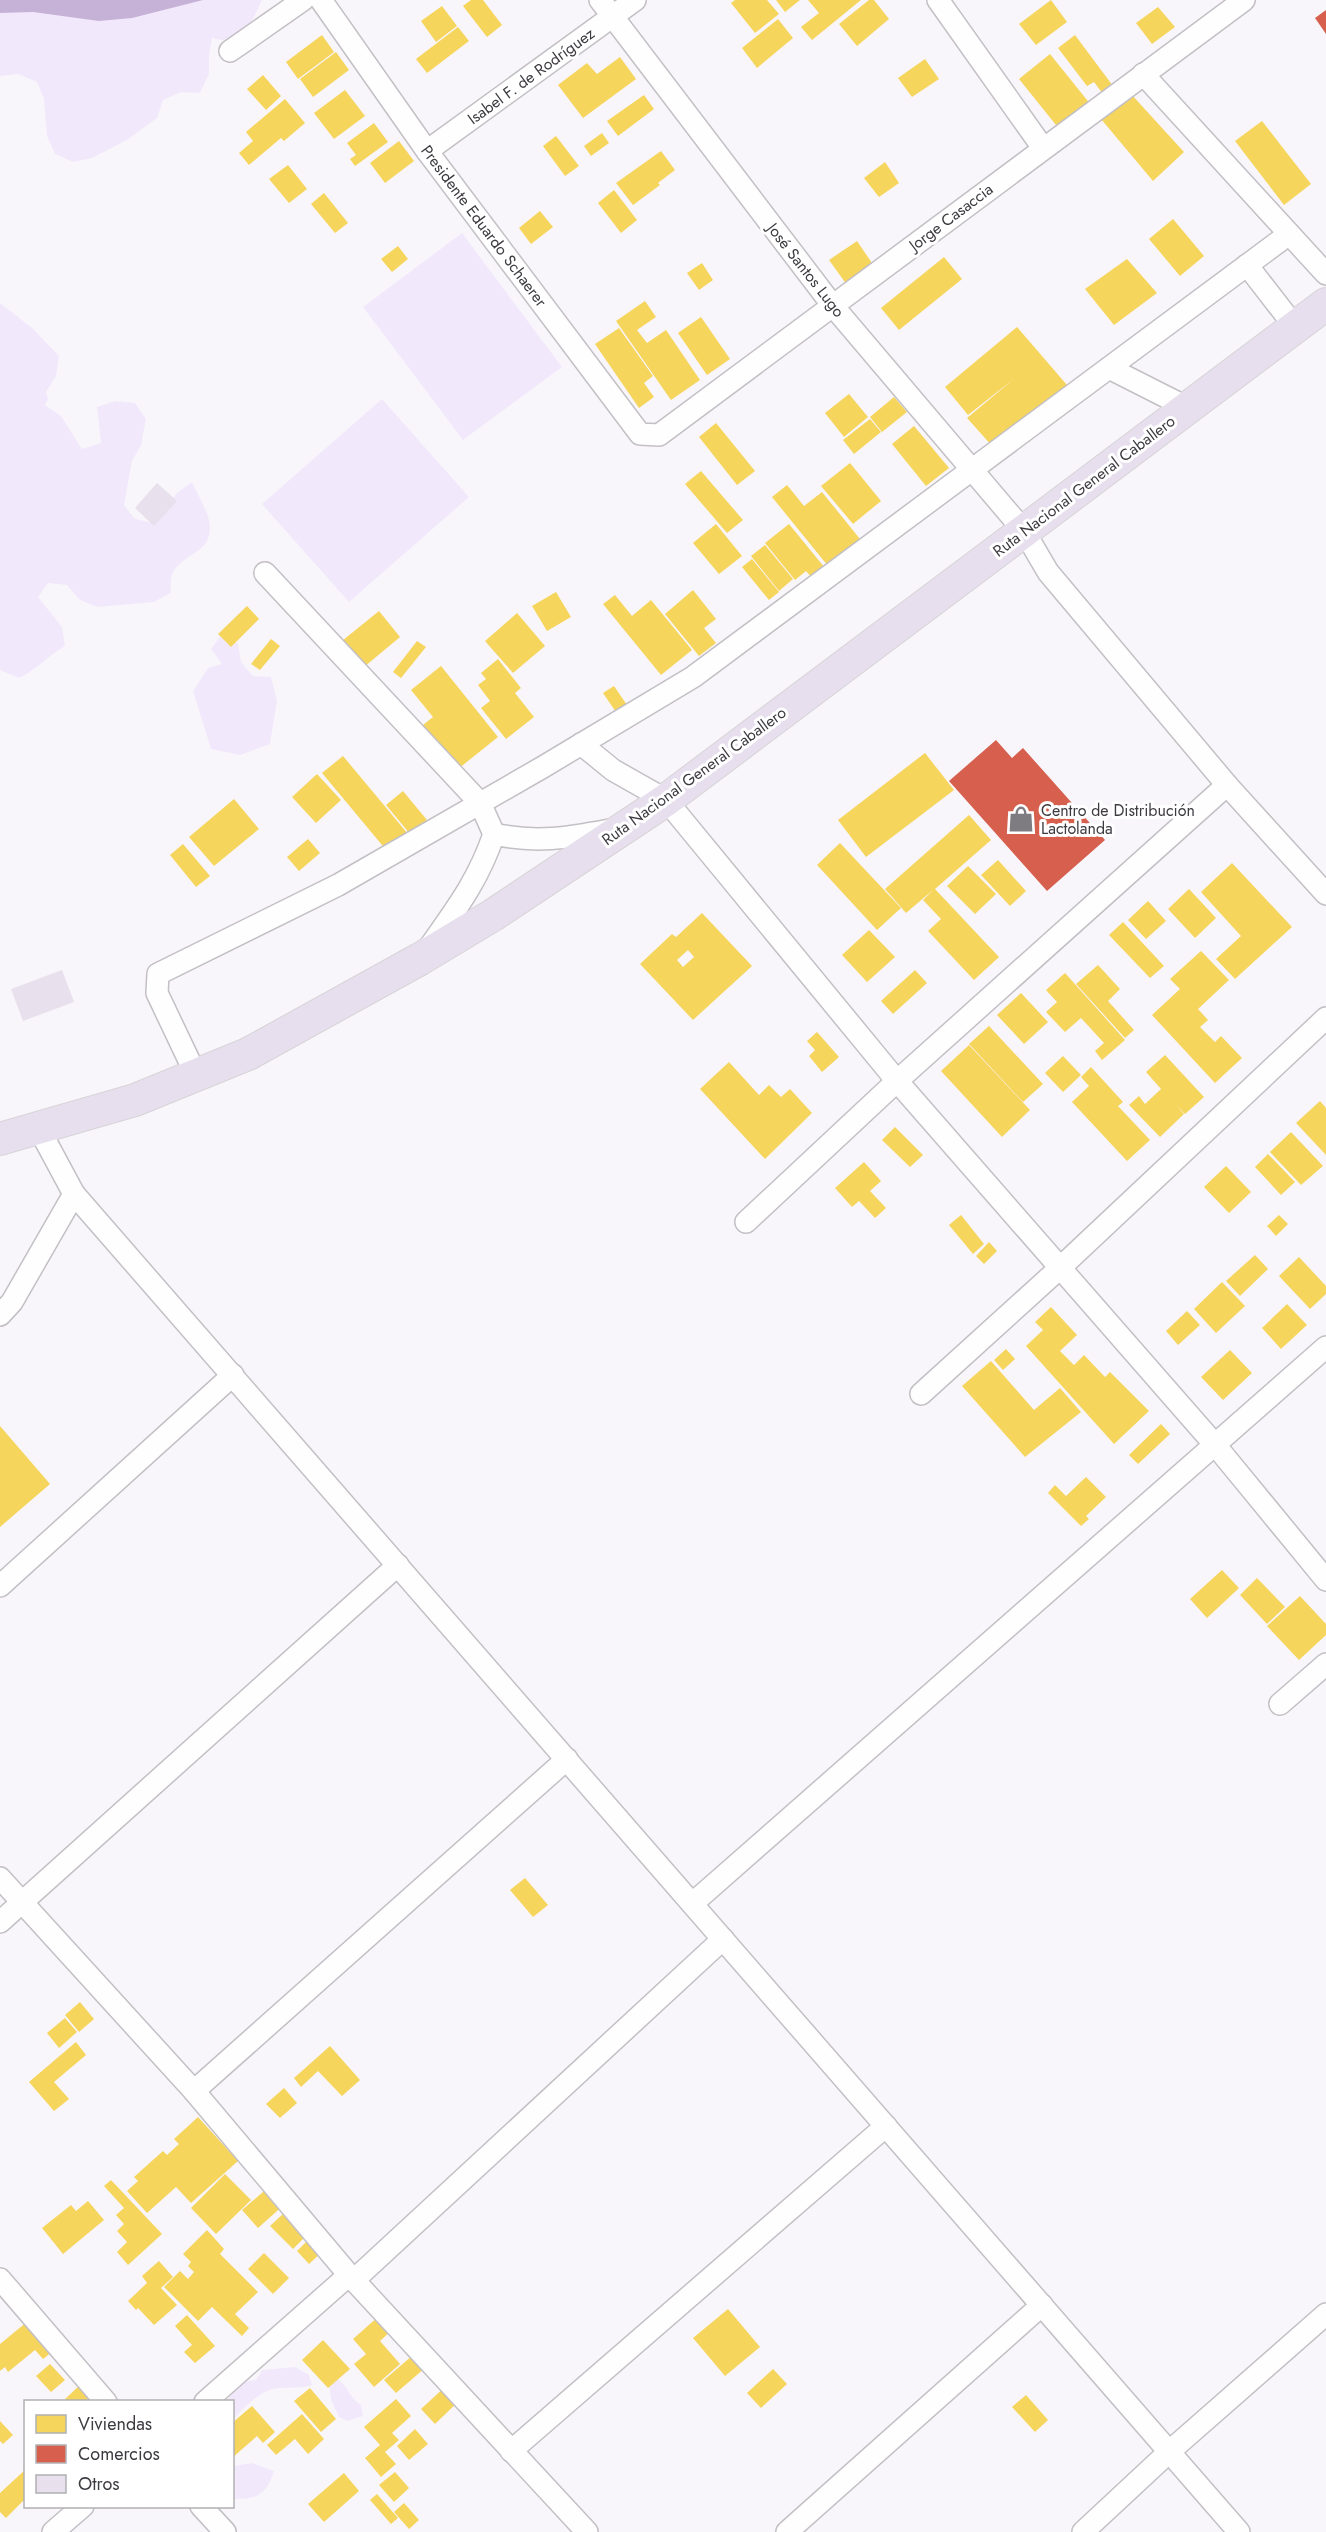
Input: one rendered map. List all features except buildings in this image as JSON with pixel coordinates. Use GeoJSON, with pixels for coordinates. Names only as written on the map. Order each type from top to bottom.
{"type":"FeatureCollection","features":[{"type":"Feature","properties":{"kind":"highway","name":"Ruta Nacional General Caballero"},"geometry":{"type":"LineString","coordinates":[[0,1139],[135,1101],[248,1054],[420,959],[493,915],[666,800],[1326,304]]}},
{"type":"Feature","properties":{"kind":"street"},"geometry":{"type":"LineString","coordinates":[[230,51],[303,0]]}},
{"type":"Feature","properties":{"kind":"street","name":"Presidente Eduardo Schaerer"},"geometry":{"type":"LineString","coordinates":[[321,0],[427,151],[640,434],[659,435]]}},
{"type":"Feature","properties":{"kind":"street","name":"Isabel F. de Rodríguez"},"geometry":{"type":"LineString","coordinates":[[427,151],[606,8],[635,0]]}},
{"type":"Feature","properties":{"kind":"street"},"geometry":{"type":"LineString","coordinates":[[938,0],[1043,148]]}},
{"type":"Feature","properties":{"kind":"street","name":"Jorge Casaccia"},"geometry":{"type":"LineString","coordinates":[[659,435],[1244,0]]}},
{"type":"Feature","properties":{"kind":"street","name":"José Santos Lugo"},"geometry":{"type":"LineString","coordinates":[[606,8],[833,306],[1024,531],[1048,572],[1227,785],[1326,894]]}},
{"type":"Feature","properties":{"kind":"street"},"geometry":{"type":"LineString","coordinates":[[1143,74],[1326,274]]}},
{"type":"Feature","properties":{"kind":"street"},"geometry":{"type":"LineString","coordinates":[[196,1076],[157,993],[158,974],[338,885],[693,677],[1289,234]]}},
{"type":"Feature","properties":{"kind":"street"},"geometry":{"type":"LineString","coordinates":[[1247,265],[1295,327]]}},
{"type":"Feature","properties":{"kind":"street"},"geometry":{"type":"LineString","coordinates":[[1109,369],[1188,408]]}},
{"type":"Feature","properties":{"kind":"street"},"geometry":{"type":"LineString","coordinates":[[265,573],[480,803],[494,834],[483,865],[466,896],[420,959]]}},
{"type":"Feature","properties":{"kind":"street"},"geometry":{"type":"LineString","coordinates":[[581,744],[612,770],[666,800],[897,1081],[1216,1446],[1326,1580]]}},
{"type":"Feature","properties":{"kind":"street"},"geometry":{"type":"LineString","coordinates":[[746,1222],[897,1081],[1227,785]]}},
{"type":"Feature","properties":{"kind":"street"},"geometry":{"type":"LineString","coordinates":[[494,834],[527,840],[562,838],[626,827]]}},
{"type":"Feature","properties":{"kind":"street"},"geometry":{"type":"LineString","coordinates":[[921,1394],[1061,1268],[1326,1018]]}},
{"type":"Feature","properties":{"kind":"street"},"geometry":{"type":"LineString","coordinates":[[39,1127],[74,1194],[1239,2532]]}},
{"type":"Feature","properties":{"kind":"street"},"geometry":{"type":"LineString","coordinates":[[0,1315],[12,1302],[74,1194]]}},
{"type":"Feature","properties":{"kind":"street"},"geometry":{"type":"LineString","coordinates":[[693,1904],[1326,1347]]}},
{"type":"Feature","properties":{"kind":"street"},"geometry":{"type":"LineString","coordinates":[[0,1586],[233,1375]]}},
{"type":"Feature","properties":{"kind":"street"},"geometry":{"type":"LineString","coordinates":[[0,1923],[398,1565]]}},
{"type":"Feature","properties":{"kind":"street"},"geometry":{"type":"LineString","coordinates":[[1280,1704],[1326,1664]]}},
{"type":"Feature","properties":{"kind":"street"},"geometry":{"type":"LineString","coordinates":[[194,2091],[567,1759]]}},
{"type":"Feature","properties":{"kind":"street"},"geometry":{"type":"LineString","coordinates":[[0,1878],[194,2091],[351,2278],[586,2532]]}},
{"type":"Feature","properties":{"kind":"street"},"geometry":{"type":"LineString","coordinates":[[207,2400],[351,2278],[723,1939]]}},
{"type":"Feature","properties":{"kind":"street"},"geometry":{"type":"LineString","coordinates":[[511,2451],[886,2126]]}},
{"type":"Feature","properties":{"kind":"street"},"geometry":{"type":"LineString","coordinates":[[0,2279],[104,2400]]}},
{"type":"Feature","properties":{"kind":"street"},"geometry":{"type":"LineString","coordinates":[[787,2532],[1042,2305]]}},
{"type":"Feature","properties":{"kind":"street"},"geometry":{"type":"LineString","coordinates":[[1083,2532],[1170,2451],[1326,2314]]}},
{"type":"Feature","properties":{"kind":"street"},"geometry":{"type":"LineString","coordinates":[[53,2532],[81,2508]]}},
{"type":"Feature","properties":{"kind":"street"},"geometry":{"type":"LineString","coordinates":[[203,2508],[225,2532]]}},
{"type":"Feature","properties":{"kind":"shaded area"},"geometry":{"type":"Polygon","coordinates":[[[0,0],[262,0],[247,32],[231,42],[212,38],[209,74],[200,93],[181,92],[163,100],[157,118],[127,140],[92,158],[73,162],[55,154],[47,136],[44,99],[37,82],[18,74],[0,76],[0,0]]]}},
{"type":"Feature","properties":{"kind":"shaded area"},"geometry":{"type":"Polygon","coordinates":[[[0,0],[203,0],[132,18],[99,21],[33,12],[0,13],[0,0]]]}},
{"type":"Feature","properties":{"kind":"shaded area"},"geometry":{"type":"Polygon","coordinates":[[[462,233],[562,367],[463,440],[363,307],[462,233]]]}},
{"type":"Feature","properties":{"kind":"shaded area"},"geometry":{"type":"Polygon","coordinates":[[[0,303],[32,328],[59,356],[56,376],[46,392],[48,399],[45,405],[61,416],[82,449],[101,443],[97,407],[115,401],[135,403],[146,419],[141,445],[132,461],[124,505],[135,519],[154,523],[177,493],[192,482],[208,516],[210,529],[204,546],[177,567],[171,577],[171,593],[154,602],[97,607],[80,600],[67,585],[48,583],[38,597],[62,627],[65,646],[19,678],[0,670],[0,303]]]}},
{"type":"Feature","properties":{"kind":"shaded area"},"geometry":{"type":"Polygon","coordinates":[[[382,399],[469,497],[349,602],[262,504],[382,399]]]}},
{"type":"Feature","properties":{"kind":"shaded area"},"geometry":{"type":"Polygon","coordinates":[[[222,634],[238,644],[241,662],[253,676],[271,677],[277,701],[270,744],[240,755],[211,749],[193,691],[208,668],[222,664],[211,649],[222,634]]]}},
{"type":"Feature","properties":{"kind":"shaded area"},"geometry":{"type":"Polygon","coordinates":[[[295,2367],[309,2375],[312,2385],[272,2389],[254,2399],[234,2418],[234,2400],[228,2400],[238,2386],[256,2380],[262,2370],[295,2367]]]}},
{"type":"Feature","properties":{"kind":"shaded area"},"geometry":{"type":"Polygon","coordinates":[[[336,2378],[361,2405],[363,2416],[347,2421],[339,2417],[331,2400],[329,2383],[336,2378]]]}},
{"type":"Feature","properties":{"kind":"shaded area"},"geometry":{"type":"Polygon","coordinates":[[[252,2463],[274,2471],[268,2485],[260,2494],[255,2497],[234,2499],[234,2466],[252,2463]]]}},
{"type":"Feature","properties":{"kind":"place","name":"Centro de Distribución Lactolanda"},"geometry":{"type":"Point","coordinates":[1021,819]}}]}
